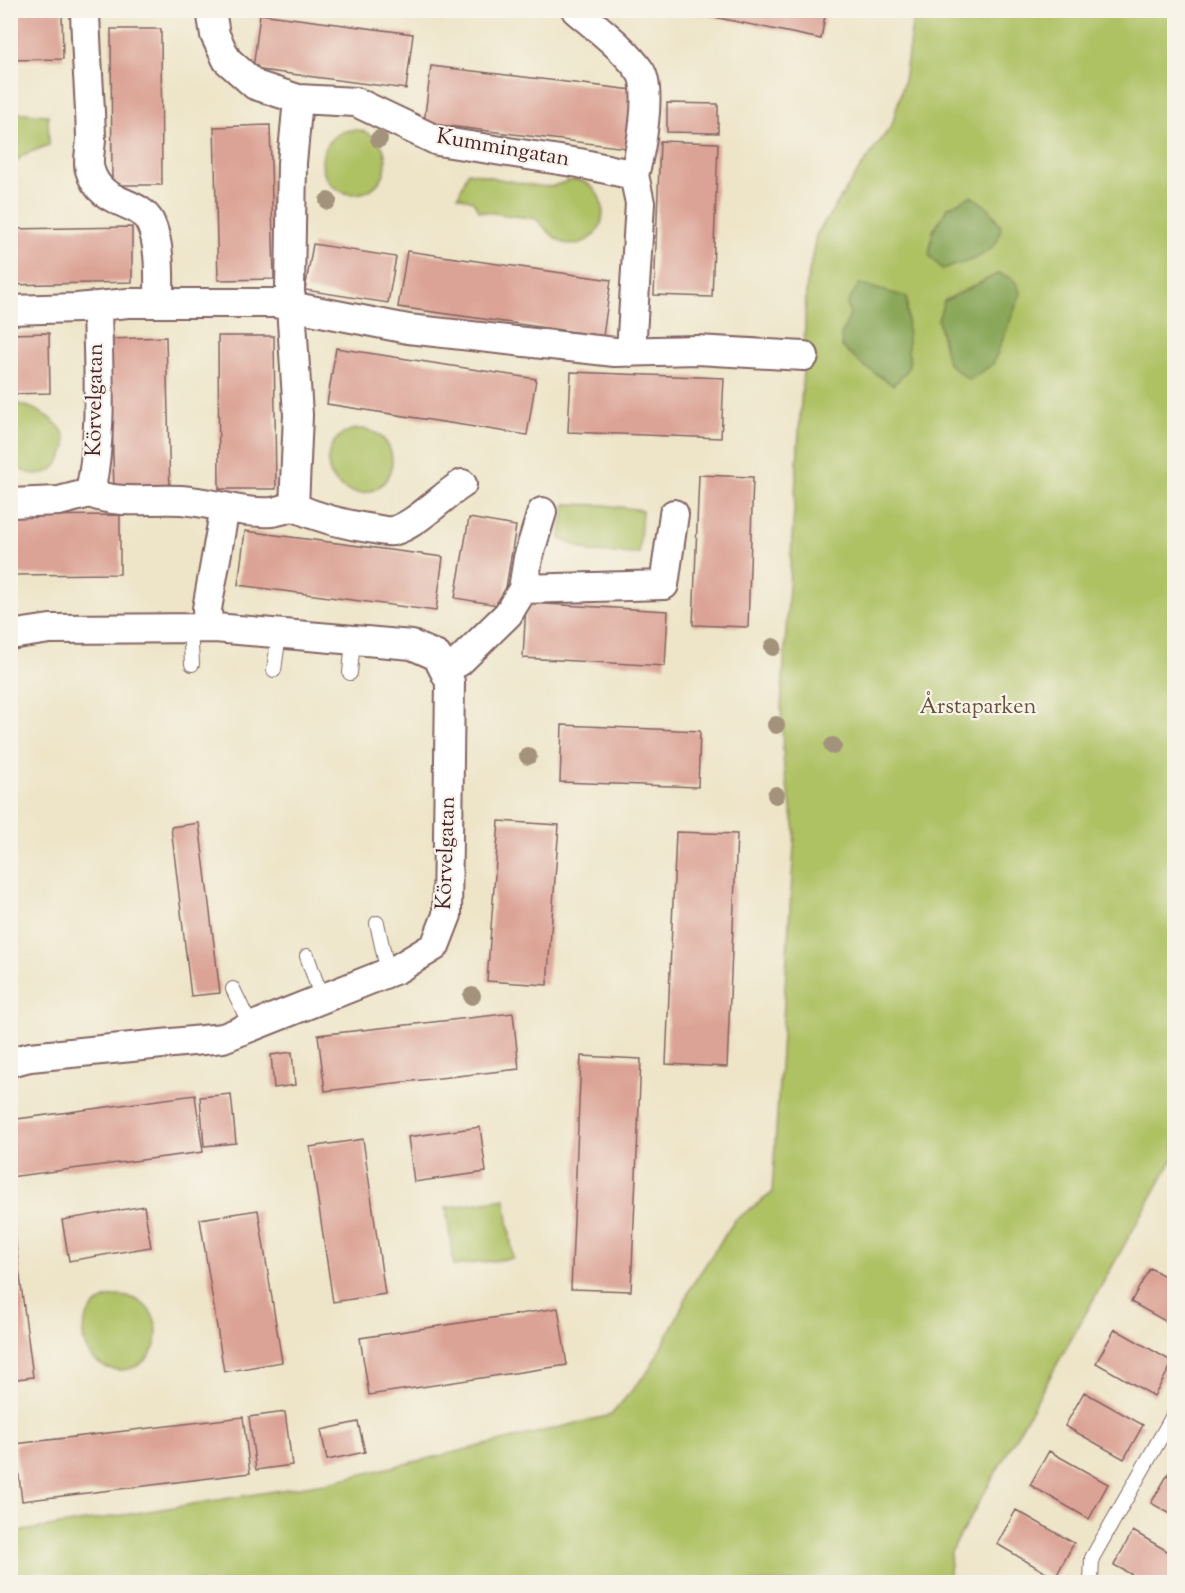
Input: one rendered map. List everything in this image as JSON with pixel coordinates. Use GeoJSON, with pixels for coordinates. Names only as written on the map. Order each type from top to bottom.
{"type":"FeatureCollection","features":[{"type":"Feature","properties":{"kind":"street"},"geometry":{"type":"LineString","coordinates":[[85,10],[91,141],[89,169],[104,194],[135,208],[149,220],[155,240],[159,303]]}},
{"type":"Feature","properties":{"kind":"street","name":"Kummingatan"},"geometry":{"type":"LineString","coordinates":[[211,10],[215,35],[227,60],[255,85],[298,99],[356,102],[438,141],[579,163],[634,175]]}},
{"type":"Feature","properties":{"kind":"street"},"geometry":{"type":"LineString","coordinates":[[576,10],[615,44],[642,72],[645,109],[641,152],[634,175],[639,203],[631,352]]}},
{"type":"Feature","properties":{"kind":"street"},"geometry":{"type":"LineString","coordinates":[[294,507],[298,415],[291,307],[292,163],[298,99]]}},
{"type":"Feature","properties":{"kind":"street"},"geometry":{"type":"LineString","coordinates":[[10,310],[128,303],[275,303],[408,329],[615,352],[697,350],[804,356]]}},
{"type":"Feature","properties":{"kind":"street","name":"Körvelgatan"},"geometry":{"type":"LineString","coordinates":[[90,493],[95,471],[99,423],[97,306]]}},
{"type":"Feature","properties":{"kind":"street"},"geometry":{"type":"LineString","coordinates":[[10,503],[58,501],[90,493],[117,501],[182,500],[272,512],[294,507],[346,525],[392,531],[409,523],[445,494],[462,484]]}},
{"type":"Feature","properties":{"kind":"street"},"geometry":{"type":"LineString","coordinates":[[199,628],[207,609],[225,507]]}},
{"type":"Feature","properties":{"kind":"street"},"geometry":{"type":"LineString","coordinates":[[10,635],[50,629],[199,628],[279,634],[412,645],[437,656],[444,670],[459,662],[508,614],[523,589],[528,558],[542,512]]}},
{"type":"Feature","properties":{"kind":"street"},"geometry":{"type":"LineString","coordinates":[[523,589],[664,585],[674,514]]}},
{"type":"Feature","properties":{"kind":"street","name":"Körvelgatan"},"geometry":{"type":"LineString","coordinates":[[10,1062],[30,1057],[224,1038],[388,973],[435,946],[447,915],[450,682],[444,670]]}},
{"type":"Feature","properties":{"kind":"lane"},"geometry":{"type":"LineString","coordinates":[[192,664],[199,628]]}},
{"type":"Feature","properties":{"kind":"lane"},"geometry":{"type":"LineString","coordinates":[[274,670],[279,634]]}},
{"type":"Feature","properties":{"kind":"lane"},"geometry":{"type":"LineString","coordinates":[[350,674],[353,640]]}},
{"type":"Feature","properties":{"kind":"lane"},"geometry":{"type":"LineString","coordinates":[[377,923],[388,973]]}},
{"type":"Feature","properties":{"kind":"lane"},"geometry":{"type":"LineString","coordinates":[[307,956],[322,999]]}},
{"type":"Feature","properties":{"kind":"lane"},"geometry":{"type":"LineString","coordinates":[[233,989],[251,1027]]}},
{"type":"Feature","properties":{"kind":"lane"},"geometry":{"type":"LineString","coordinates":[[1091,1582],[1092,1558],[1174,1414]]}},
{"type":"Feature","properties":{"kind":"green space","name":"Årstaparken"},"geometry":{"type":"Polygon","coordinates":[[[914,11],[1174,11],[1174,1157],[951,1552],[948,1582],[11,1582],[11,1533],[325,1483],[611,1415],[649,1370],[692,1285],[735,1220],[772,1193],[795,830],[784,770],[781,709],[804,356],[806,289],[816,235],[892,125],[904,81],[914,11]]]}},
{"type":"Feature","properties":{"kind":"green space"},"geometry":{"type":"Polygon","coordinates":[[[11,112],[48,115],[49,145],[23,155],[11,167],[11,112]]]}},
{"type":"Feature","properties":{"kind":"green space"},"geometry":{"type":"Polygon","coordinates":[[[354,130],[372,136],[380,144],[386,162],[380,180],[372,188],[354,194],[336,188],[328,180],[322,162],[328,144],[336,136],[354,130]]]}},
{"type":"Feature","properties":{"kind":"green space"},"geometry":{"type":"Polygon","coordinates":[[[468,172],[547,187],[572,180],[584,182],[597,193],[601,201],[603,209],[600,226],[589,239],[572,245],[553,236],[536,219],[479,211],[473,201],[458,196],[468,172]]]}},
{"type":"Feature","properties":{"kind":"green space"},"geometry":{"type":"Polygon","coordinates":[[[971,196],[989,208],[1001,227],[998,238],[993,247],[980,256],[942,269],[929,255],[933,231],[948,207],[971,196]]]}},
{"type":"Feature","properties":{"kind":"green space"},"geometry":{"type":"Polygon","coordinates":[[[999,273],[1014,280],[1021,293],[993,364],[969,380],[948,363],[938,320],[944,301],[999,273]]]}},
{"type":"Feature","properties":{"kind":"green space"},"geometry":{"type":"Polygon","coordinates":[[[859,284],[907,297],[909,366],[893,385],[864,366],[842,347],[841,335],[850,315],[847,304],[859,284]]]}},
{"type":"Feature","properties":{"kind":"green space"},"geometry":{"type":"Polygon","coordinates":[[[18,404],[49,418],[56,423],[65,436],[66,446],[62,457],[52,470],[46,473],[32,474],[11,464],[11,406],[18,404]]]}},
{"type":"Feature","properties":{"kind":"green space"},"geometry":{"type":"Polygon","coordinates":[[[360,429],[378,435],[386,443],[392,461],[386,479],[378,487],[360,493],[342,487],[334,479],[328,461],[334,443],[342,435],[360,429]]]}},
{"type":"Feature","properties":{"kind":"green space"},"geometry":{"type":"Polygon","coordinates":[[[566,504],[604,505],[642,510],[639,554],[591,552],[560,539],[566,504]]]}},
{"type":"Feature","properties":{"kind":"green space"},"geometry":{"type":"Polygon","coordinates":[[[505,1199],[513,1258],[454,1266],[446,1208],[505,1199]]]}},
{"type":"Feature","properties":{"kind":"green space"},"geometry":{"type":"Polygon","coordinates":[[[120,1296],[141,1302],[151,1312],[157,1333],[151,1354],[141,1364],[120,1370],[99,1364],[89,1354],[83,1333],[89,1312],[99,1302],[120,1296]]]}},
{"type":"Feature","properties":{"kind":"building"},"geometry":{"type":"Polygon","coordinates":[[[10,10],[62,10],[63,59],[10,60],[10,10]]]}},
{"type":"Feature","properties":{"kind":"building"},"geometry":{"type":"Polygon","coordinates":[[[680,10],[826,10],[821,39],[680,10]]]}},
{"type":"Feature","properties":{"kind":"building"},"geometry":{"type":"Polygon","coordinates":[[[260,14],[413,34],[406,89],[253,69],[260,14]]]}},
{"type":"Feature","properties":{"kind":"building"},"geometry":{"type":"Polygon","coordinates":[[[111,29],[161,29],[162,185],[112,185],[111,29]]]}},
{"type":"Feature","properties":{"kind":"building"},"geometry":{"type":"Polygon","coordinates":[[[431,66],[633,90],[626,148],[424,123],[431,66]]]}},
{"type":"Feature","properties":{"kind":"building"},"geometry":{"type":"Polygon","coordinates":[[[667,103],[718,104],[718,133],[667,132],[667,103]]]}},
{"type":"Feature","properties":{"kind":"building"},"geometry":{"type":"Polygon","coordinates":[[[270,125],[274,279],[218,280],[214,127],[270,125]]]}},
{"type":"Feature","properties":{"kind":"building"},"geometry":{"type":"Polygon","coordinates":[[[660,141],[718,143],[712,297],[654,295],[660,141]]]}},
{"type":"Feature","properties":{"kind":"building"},"geometry":{"type":"Polygon","coordinates":[[[132,227],[132,282],[10,285],[10,229],[132,227]]]}},
{"type":"Feature","properties":{"kind":"building"},"geometry":{"type":"Polygon","coordinates":[[[313,244],[396,257],[388,303],[305,290],[313,244]]]}},
{"type":"Feature","properties":{"kind":"building"},"geometry":{"type":"Polygon","coordinates":[[[407,251],[611,280],[603,336],[398,307],[407,251]]]}},
{"type":"Feature","properties":{"kind":"building"},"geometry":{"type":"Polygon","coordinates":[[[49,333],[50,393],[10,394],[10,334],[49,333]]]}},
{"type":"Feature","properties":{"kind":"building"},"geometry":{"type":"Polygon","coordinates":[[[218,336],[274,336],[276,489],[219,489],[218,336]]]}},
{"type":"Feature","properties":{"kind":"building"},"geometry":{"type":"Polygon","coordinates":[[[166,337],[170,492],[114,493],[110,339],[166,337]]]}},
{"type":"Feature","properties":{"kind":"building"},"geometry":{"type":"Polygon","coordinates":[[[336,348],[536,379],[527,435],[327,404],[336,348]]]}},
{"type":"Feature","properties":{"kind":"building"},"geometry":{"type":"Polygon","coordinates":[[[571,372],[724,378],[721,438],[568,432],[571,372]]]}},
{"type":"Feature","properties":{"kind":"building"},"geometry":{"type":"Polygon","coordinates":[[[699,475],[753,477],[748,627],[693,625],[699,475]]]}},
{"type":"Feature","properties":{"kind":"building"},"geometry":{"type":"Polygon","coordinates":[[[120,515],[120,574],[10,575],[10,516],[120,515]]]}},
{"type":"Feature","properties":{"kind":"building"},"geometry":{"type":"Polygon","coordinates":[[[469,518],[516,526],[503,606],[455,598],[469,518]]]}},
{"type":"Feature","properties":{"kind":"building"},"geometry":{"type":"Polygon","coordinates":[[[245,531],[443,557],[436,611],[238,585],[245,531]]]}},
{"type":"Feature","properties":{"kind":"building"},"geometry":{"type":"Polygon","coordinates":[[[526,603],[668,611],[665,666],[523,658],[526,603]]]}},
{"type":"Feature","properties":{"kind":"building"},"geometry":{"type":"Polygon","coordinates":[[[562,725],[700,731],[698,787],[560,782],[562,725]]]}},
{"type":"Feature","properties":{"kind":"building"},"geometry":{"type":"Polygon","coordinates":[[[499,821],[559,825],[547,985],[487,981],[499,821]]]}},
{"type":"Feature","properties":{"kind":"building"},"geometry":{"type":"Polygon","coordinates":[[[199,823],[220,993],[191,996],[171,827],[199,823]]]}},
{"type":"Feature","properties":{"kind":"building"},"geometry":{"type":"Polygon","coordinates":[[[676,832],[737,834],[727,1067],[666,1064],[676,832]]]}},
{"type":"Feature","properties":{"kind":"building"},"geometry":{"type":"Polygon","coordinates":[[[513,1013],[519,1069],[325,1091],[318,1035],[513,1013]]]}},
{"type":"Feature","properties":{"kind":"building"},"geometry":{"type":"Polygon","coordinates":[[[292,1052],[295,1085],[274,1088],[271,1055],[292,1052]]]}},
{"type":"Feature","properties":{"kind":"building"},"geometry":{"type":"Polygon","coordinates":[[[581,1056],[641,1059],[631,1291],[571,1289],[581,1056]]]}},
{"type":"Feature","properties":{"kind":"building"},"geometry":{"type":"Polygon","coordinates":[[[231,1094],[236,1143],[204,1146],[200,1097],[231,1094]]]}},
{"type":"Feature","properties":{"kind":"building"},"geometry":{"type":"Polygon","coordinates":[[[195,1095],[203,1152],[10,1177],[10,1120],[195,1095]]]}},
{"type":"Feature","properties":{"kind":"building"},"geometry":{"type":"Polygon","coordinates":[[[480,1127],[486,1172],[414,1182],[408,1137],[480,1127]]]}},
{"type":"Feature","properties":{"kind":"building"},"geometry":{"type":"Polygon","coordinates":[[[363,1139],[385,1294],[333,1302],[310,1147],[363,1139]]]}},
{"type":"Feature","properties":{"kind":"building"},"geometry":{"type":"Polygon","coordinates":[[[144,1206],[151,1247],[69,1261],[62,1220],[144,1206]]]}},
{"type":"Feature","properties":{"kind":"building"},"geometry":{"type":"Polygon","coordinates":[[[258,1210],[282,1362],[224,1372],[200,1219],[258,1210]]]}},
{"type":"Feature","properties":{"kind":"building"},"geometry":{"type":"Polygon","coordinates":[[[10,1223],[13,1223],[33,1377],[10,1380],[10,1223]]]}},
{"type":"Feature","properties":{"kind":"building"},"geometry":{"type":"Polygon","coordinates":[[[1150,1268],[1174,1281],[1174,1326],[1131,1302],[1150,1268]]]}},
{"type":"Feature","properties":{"kind":"building"},"geometry":{"type":"Polygon","coordinates":[[[558,1308],[567,1365],[369,1395],[360,1338],[558,1308]]]}},
{"type":"Feature","properties":{"kind":"building"},"geometry":{"type":"Polygon","coordinates":[[[1115,1329],[1173,1362],[1154,1396],[1096,1363],[1115,1329]]]}},
{"type":"Feature","properties":{"kind":"building"},"geometry":{"type":"Polygon","coordinates":[[[1084,1392],[1143,1425],[1124,1459],[1065,1426],[1084,1392]]]}},
{"type":"Feature","properties":{"kind":"building"},"geometry":{"type":"Polygon","coordinates":[[[285,1412],[292,1465],[256,1470],[249,1417],[285,1412]]]}},
{"type":"Feature","properties":{"kind":"building"},"geometry":{"type":"Polygon","coordinates":[[[243,1417],[250,1473],[22,1501],[15,1444],[243,1417]]]}},
{"type":"Feature","properties":{"kind":"building"},"geometry":{"type":"Polygon","coordinates":[[[358,1422],[365,1452],[327,1460],[321,1430],[358,1422]]]}},
{"type":"Feature","properties":{"kind":"building"},"geometry":{"type":"Polygon","coordinates":[[[1049,1451],[1108,1484],[1089,1519],[1030,1485],[1049,1451]]]}},
{"type":"Feature","properties":{"kind":"building"},"geometry":{"type":"Polygon","coordinates":[[[1171,1469],[1174,1471],[1174,1516],[1151,1503],[1171,1469]]]}},
{"type":"Feature","properties":{"kind":"building"},"geometry":{"type":"Polygon","coordinates":[[[1016,1510],[1074,1543],[1055,1578],[997,1544],[1016,1510]]]}},
{"type":"Feature","properties":{"kind":"building"},"geometry":{"type":"Polygon","coordinates":[[[1133,1531],[1174,1555],[1174,1582],[1145,1582],[1114,1565],[1133,1531]]]}}]}
